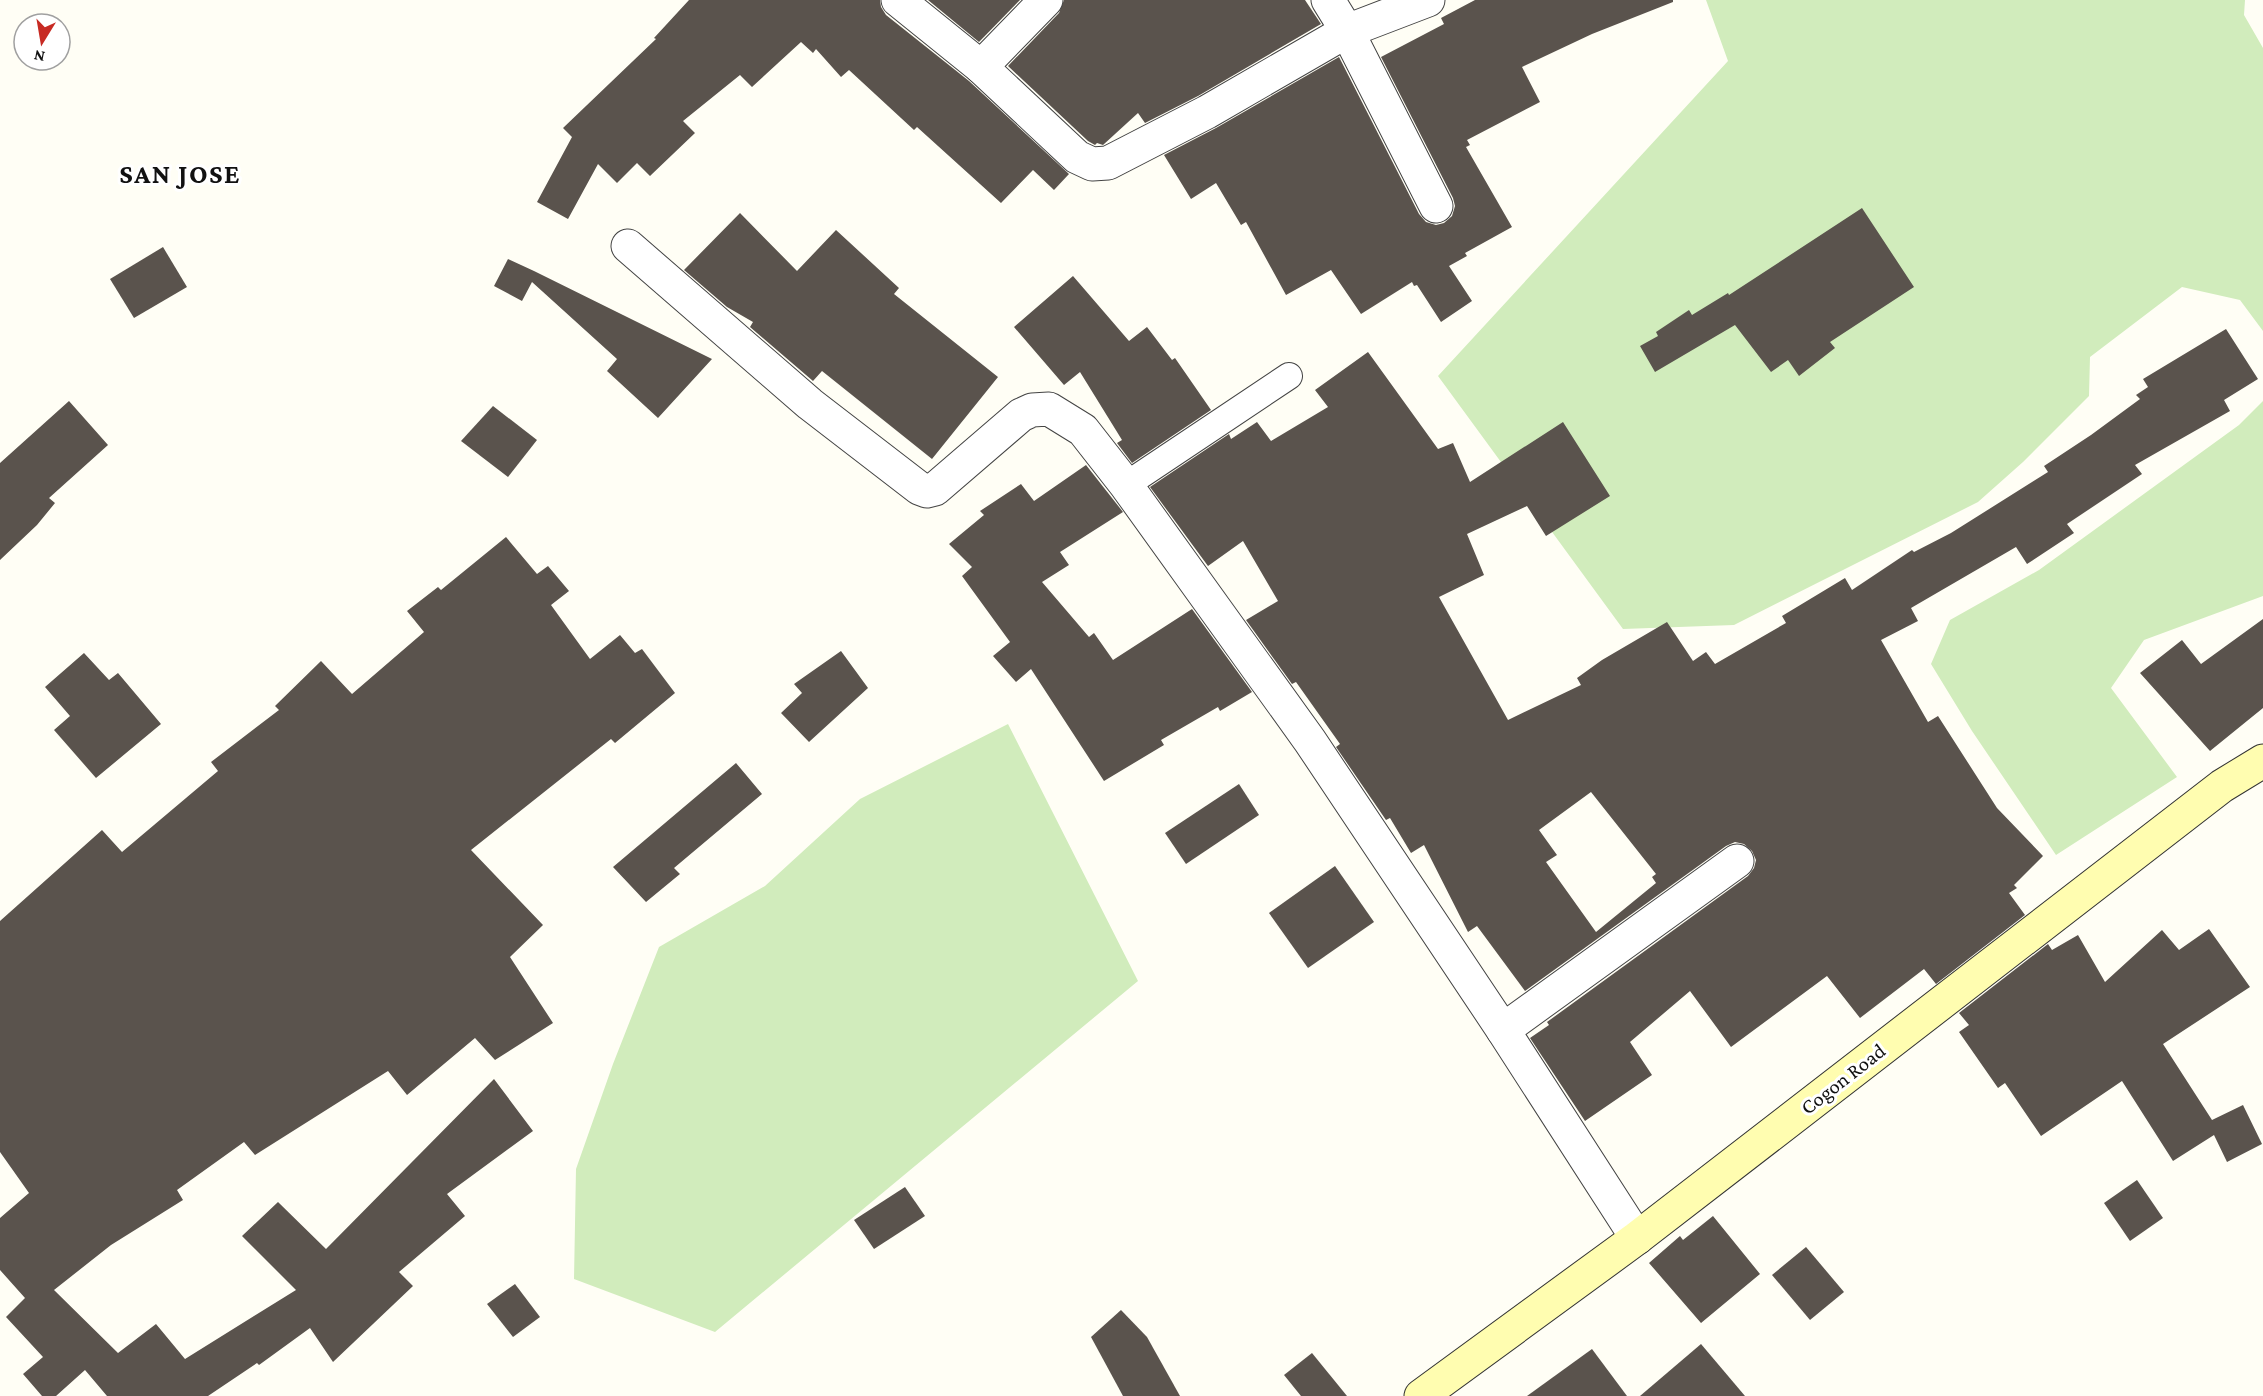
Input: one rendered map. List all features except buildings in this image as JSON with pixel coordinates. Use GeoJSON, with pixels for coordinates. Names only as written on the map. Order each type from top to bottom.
{"type":"FeatureCollection","features":[{"type":"Feature","properties":{"kind":"street"},"geometry":{"type":"LineString","coordinates":[[898,0],[981,67],[1077,157],[1092,164],[1108,163],[1207,112],[1347,31],[1428,0]]}},
{"type":"Feature","properties":{"kind":"street"},"geometry":{"type":"LineString","coordinates":[[981,67],[1046,0]]}},
{"type":"Feature","properties":{"kind":"street"},"geometry":{"type":"LineString","coordinates":[[1328,0],[1347,31],[1436,206]]}},
{"type":"Feature","properties":{"kind":"street"},"geometry":{"type":"LineString","coordinates":[[628,246],[810,404],[919,488],[927,491],[935,489],[1021,415],[1032,410],[1049,409],[1083,430],[1126,485],[1310,741],[1503,1030],[1637,1238]]}},
{"type":"Feature","properties":{"kind":"street","name":"Cogon Road"},"geometry":{"type":"LineString","coordinates":[[1421,1396],[1637,1238],[2222,786],[2263,761]]}},
{"type":"Feature","properties":{"kind":"street"},"geometry":{"type":"LineString","coordinates":[[1503,1030],[1737,861]]}},
{"type":"Feature","properties":{"kind":"lane"},"geometry":{"type":"LineString","coordinates":[[1126,485],[1289,375]]}},
{"type":"Feature","properties":{"kind":"green space"},"geometry":{"type":"Polygon","coordinates":[[[1706,0],[2245,0],[2244,15],[2263,48],[2263,331],[2240,300],[2182,287],[2090,357],[2089,396],[2023,462],[1978,502],[1734,625],[1623,629],[1438,376],[1728,61],[1706,0]]]}},
{"type":"Feature","properties":{"kind":"green space"},"geometry":{"type":"Polygon","coordinates":[[[2263,401],[2263,596],[2144,640],[2111,688],[2177,777],[2056,855],[1972,731],[1931,664],[1950,620],[2039,570],[2239,425],[2263,401]]]}},
{"type":"Feature","properties":{"kind":"green space"},"geometry":{"type":"Polygon","coordinates":[[[1008,724],[1138,981],[715,1332],[574,1279],[576,1169],[613,1064],[659,947],[765,886],[860,799],[1008,724]]]}},
{"type":"Feature","properties":{"kind":"district","name":"SAN JOSE"},"geometry":{"type":"Point","coordinates":[180,174]}}]}
